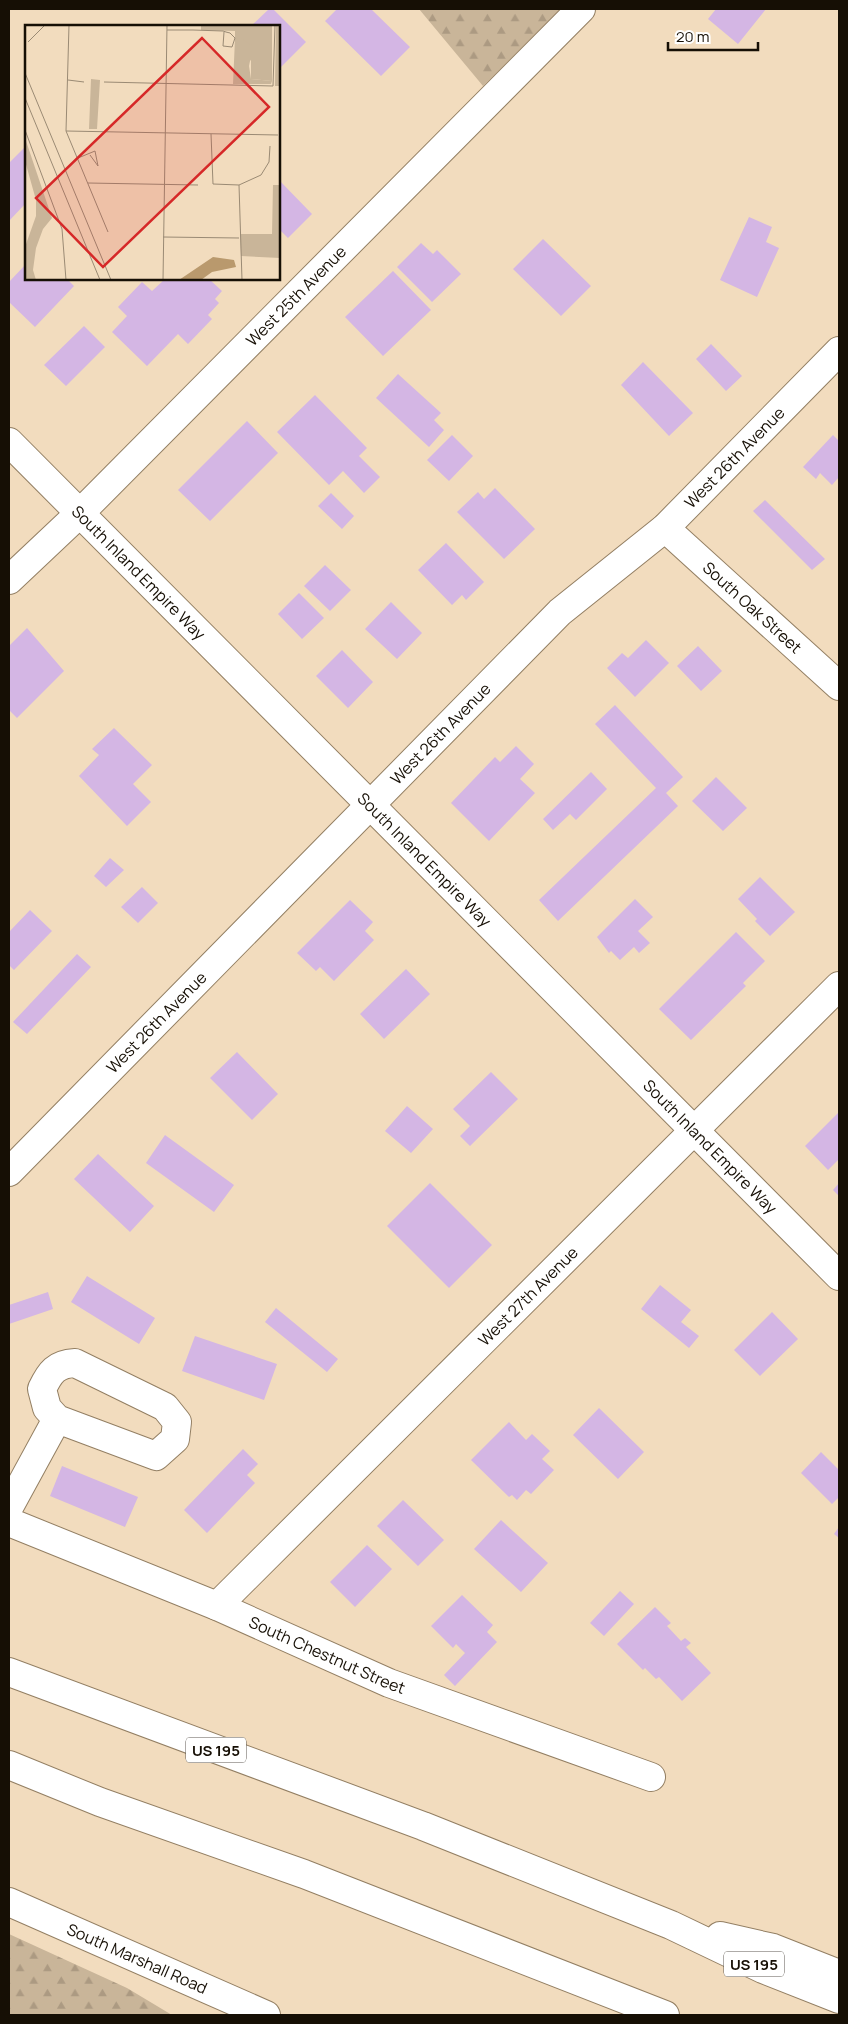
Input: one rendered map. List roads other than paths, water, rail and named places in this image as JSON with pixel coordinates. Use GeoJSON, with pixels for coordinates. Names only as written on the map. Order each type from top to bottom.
{"type":"FeatureCollection","features":[{"type":"Feature","properties":{"kind":"main road","name":"West 25th Avenue"},"geometry":{"type":"LineString","coordinates":[[9,580],[80,513],[581,9]]}},
{"type":"Feature","properties":{"kind":"main road","name":"West 26th Avenue"},"geometry":{"type":"LineString","coordinates":[[9,1172],[560,612],[665,528],[839,351]]}},
{"type":"Feature","properties":{"kind":"main road","name":"South Inland Empire Way"},"geometry":{"type":"LineString","coordinates":[[9,442],[839,1276]]}},
{"type":"Feature","properties":{"kind":"main road","name":"South Oak Street"},"geometry":{"type":"LineString","coordinates":[[665,528],[839,686]]}},
{"type":"Feature","properties":{"kind":"main road","name":"West 27th Avenue"},"geometry":{"type":"LineString","coordinates":[[217,1606],[839,986]]}},
{"type":"Feature","properties":{"kind":"main road"},"geometry":{"type":"LineString","coordinates":[[75,1362],[165,1406],[176,1422],[175,1439],[156,1456],[57,1418],[47,1408],[42,1389],[50,1372],[61,1364],[75,1362]]}},
{"type":"Feature","properties":{"kind":"main road"},"geometry":{"type":"LineString","coordinates":[[9,1507],[57,1418]]}},
{"type":"Feature","properties":{"kind":"main road","name":"South Chestnut Street"},"geometry":{"type":"LineString","coordinates":[[9,1522],[217,1606],[389,1682],[652,1777]]}},
{"type":"Feature","properties":{"kind":"main road","name":"US 195"},"geometry":{"type":"LineString","coordinates":[[9,1672],[423,1826],[671,1925],[763,1969],[839,1999]]}},
{"type":"Feature","properties":{"kind":"main road"},"geometry":{"type":"LineString","coordinates":[[9,1765],[100,1802],[304,1874],[665,2015]]}},
{"type":"Feature","properties":{"kind":"main road","name":"South Marshall Road"},"geometry":{"type":"LineString","coordinates":[[9,1902],[266,2015]]}},
{"type":"Feature","properties":{"kind":"main road"},"geometry":{"type":"LineString","coordinates":[[671,1925],[773,1948],[839,1974]]}}]}
